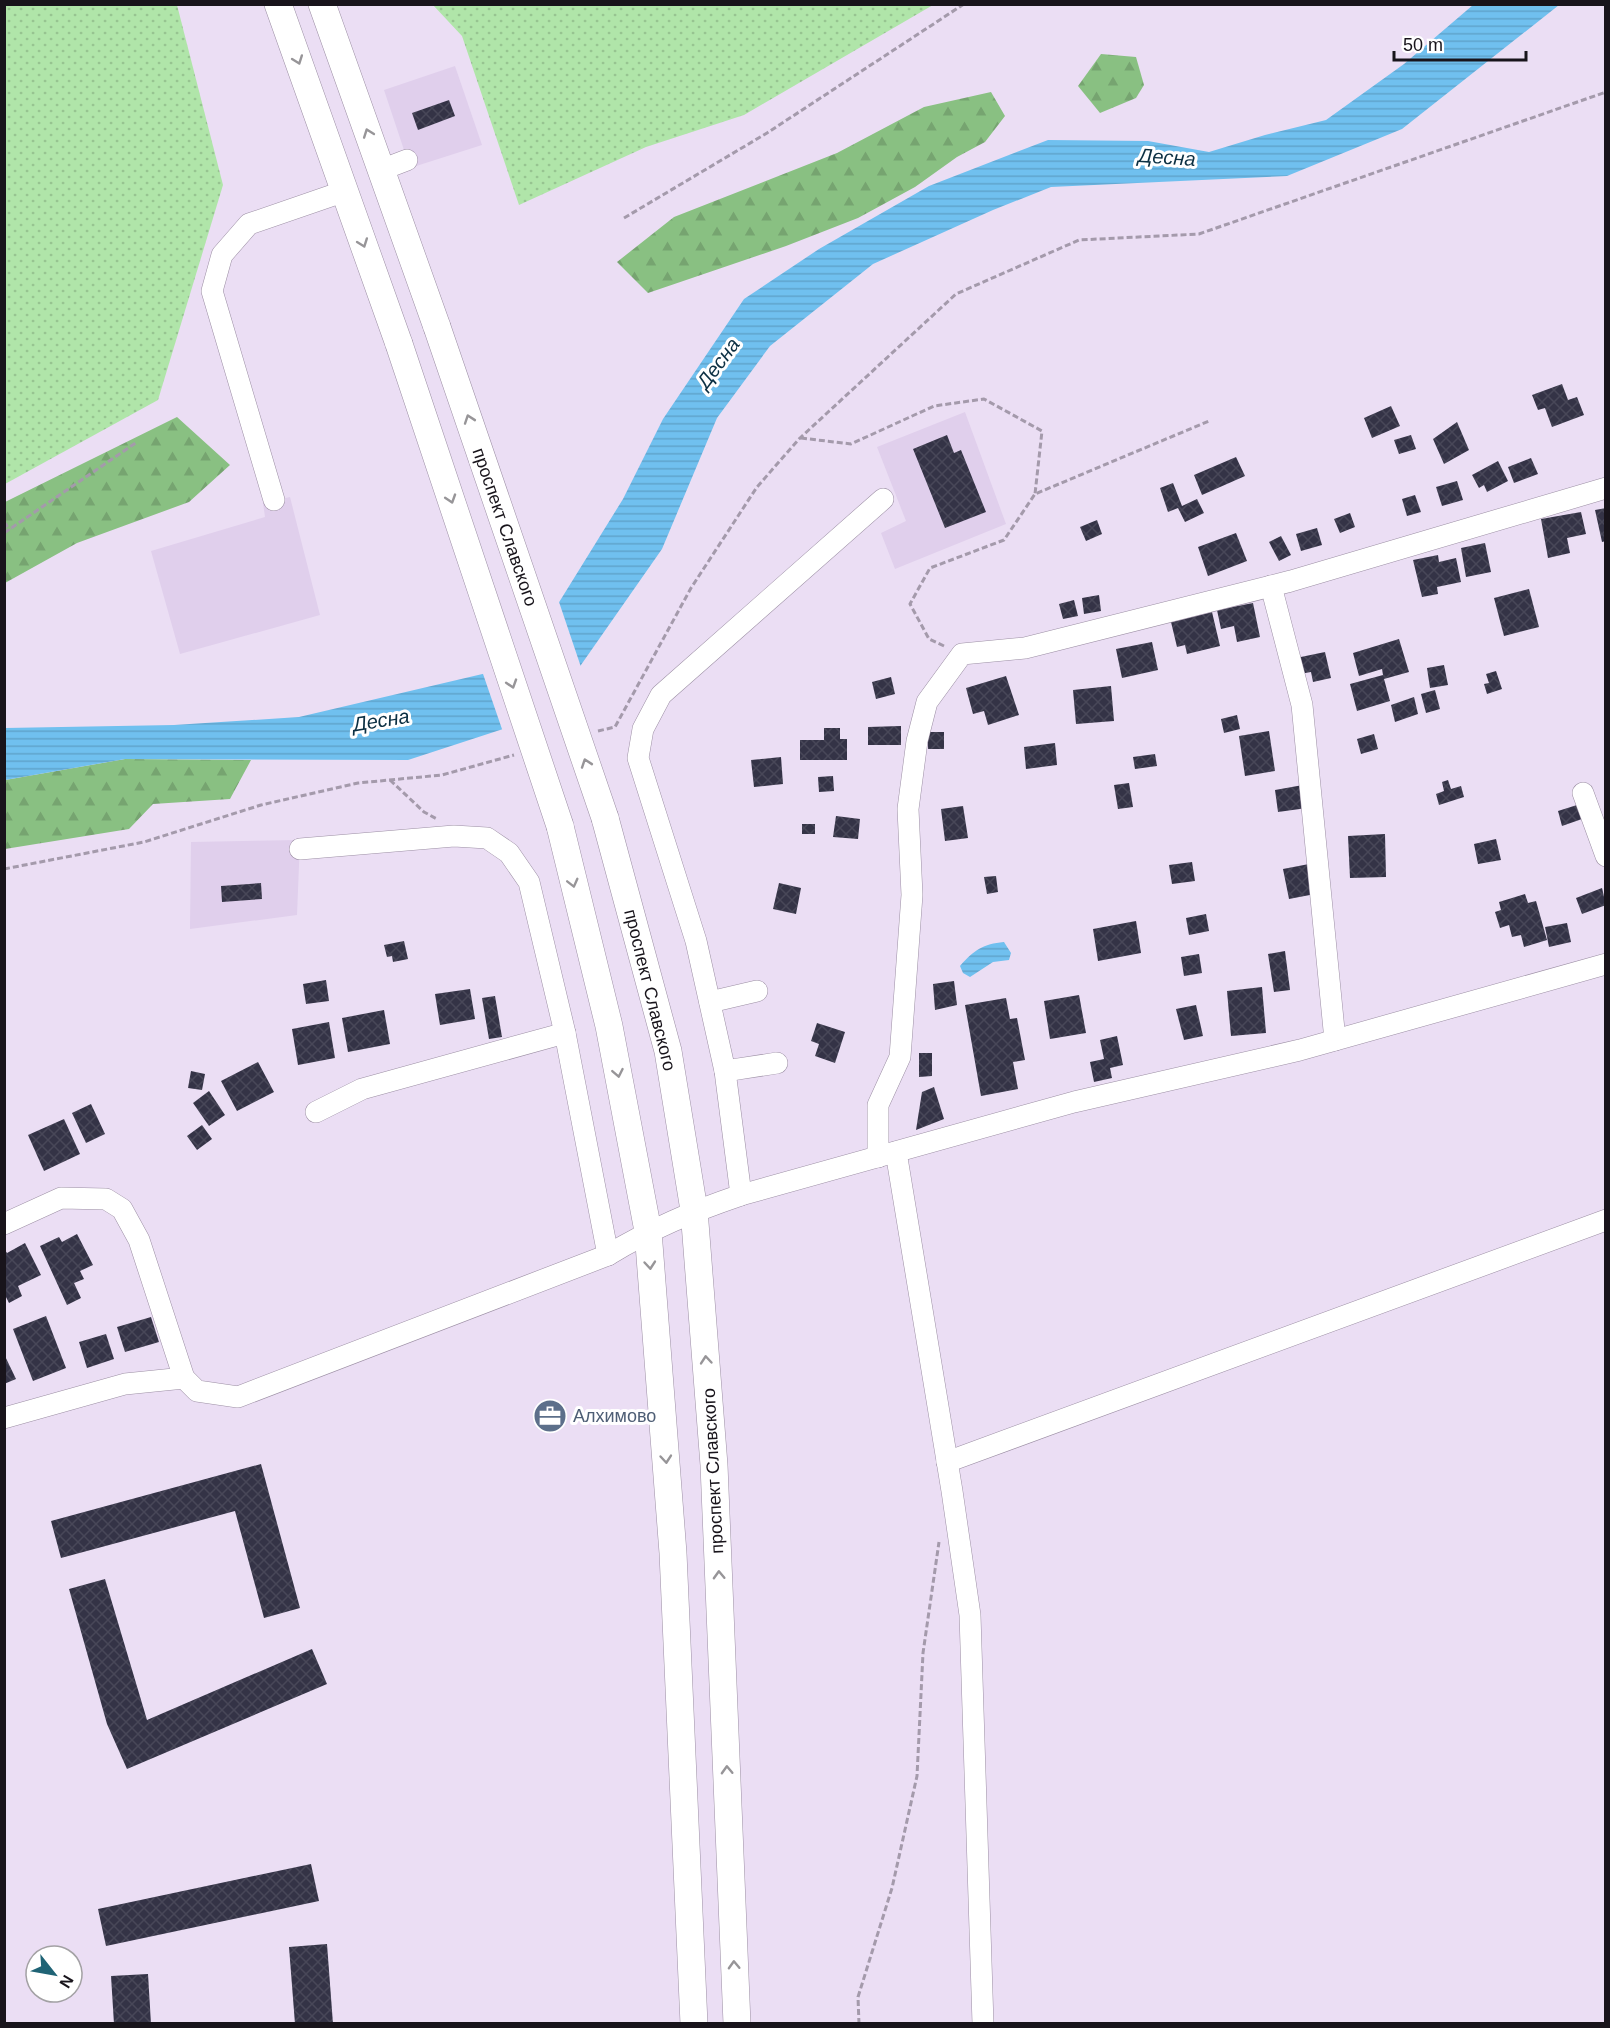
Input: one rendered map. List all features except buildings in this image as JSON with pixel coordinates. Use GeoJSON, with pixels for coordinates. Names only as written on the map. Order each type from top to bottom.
{"type":"FeatureCollection","features":[{"type":"Feature","properties":{"kind":"main road"},"geometry":{"type":"LineString","coordinates":[[278,4],[399,344],[560,826],[609,1026],[648,1231],[672,1534],[694,2024]]}},
{"type":"Feature","properties":{"kind":"main road","name":"проспект Славского"},"geometry":{"type":"LineString","coordinates":[[322,4],[437,327],[605,818],[668,1051],[694,1210],[714,1465],[737,2024]]}},
{"type":"Feature","properties":{"kind":"street"},"geometry":{"type":"LineString","coordinates":[[381,170],[407,160]]}},
{"type":"Feature","properties":{"kind":"street"},"geometry":{"type":"LineString","coordinates":[[274,500],[212,291],[222,255],[249,224],[345,191]]}},
{"type":"Feature","properties":{"kind":"street"},"geometry":{"type":"LineString","coordinates":[[983,2024],[970,1615],[947,1462],[878,1104],[900,1057],[912,895],[908,809],[917,741],[927,702],[962,654],[1025,648],[1271,586],[1605,488]]}},
{"type":"Feature","properties":{"kind":"street"},"geometry":{"type":"LineString","coordinates":[[741,1195],[725,1071],[696,941],[638,758],[643,729],[661,695],[883,499]]}},
{"type":"Feature","properties":{"kind":"street"},"geometry":{"type":"LineString","coordinates":[[1271,586],[1302,705],[1335,1040]]}},
{"type":"Feature","properties":{"kind":"street"},"geometry":{"type":"LineString","coordinates":[[1583,793],[1605,856]]}},
{"type":"Feature","properties":{"kind":"street"},"geometry":{"type":"LineString","coordinates":[[300,849],[454,836],[487,838],[509,853],[529,882],[565,1033],[608,1255]]}},
{"type":"Feature","properties":{"kind":"street"},"geometry":{"type":"LineString","coordinates":[[4,1224],[61,1198],[106,1198],[122,1209],[139,1240],[184,1378],[197,1391],[238,1397],[608,1255],[648,1231],[694,1210],[741,1195],[1074,1102],[1300,1050],[1605,964]]}},
{"type":"Feature","properties":{"kind":"street"},"geometry":{"type":"LineString","coordinates":[[710,1002],[757,991]]}},
{"type":"Feature","properties":{"kind":"street"},"geometry":{"type":"LineString","coordinates":[[316,1112],[362,1089],[565,1033]]}},
{"type":"Feature","properties":{"kind":"street"},"geometry":{"type":"LineString","coordinates":[[725,1071],[777,1063]]}},
{"type":"Feature","properties":{"kind":"street"},"geometry":{"type":"LineString","coordinates":[[947,1462],[1605,1220]]}},
{"type":"Feature","properties":{"kind":"street"},"geometry":{"type":"LineString","coordinates":[[4,1418],[125,1384],[184,1378]]}},
{"type":"Feature","properties":{"kind":"path"},"geometry":{"type":"LineString","coordinates":[[624,218],[767,133],[964,4]]}},
{"type":"Feature","properties":{"kind":"path"},"geometry":{"type":"LineString","coordinates":[[592,733],[615,727],[691,588],[757,487],[800,438],[956,294],[1079,240],[1199,234],[1605,92]]}},
{"type":"Feature","properties":{"kind":"path"},"geometry":{"type":"LineString","coordinates":[[800,438],[852,444],[934,406],[984,399],[1042,431],[1035,494],[1004,540],[930,568],[910,604],[929,639],[962,654]]}},
{"type":"Feature","properties":{"kind":"path"},"geometry":{"type":"LineString","coordinates":[[1035,494],[1209,422]]}},
{"type":"Feature","properties":{"kind":"path"},"geometry":{"type":"LineString","coordinates":[[4,533],[137,442]]}},
{"type":"Feature","properties":{"kind":"path"},"geometry":{"type":"LineString","coordinates":[[4,522],[10,530]]}},
{"type":"Feature","properties":{"kind":"path"},"geometry":{"type":"LineString","coordinates":[[4,869],[144,842],[261,805],[358,783],[442,775],[523,752]]}},
{"type":"Feature","properties":{"kind":"path"},"geometry":{"type":"LineString","coordinates":[[390,780],[424,812],[471,837]]}},
{"type":"Feature","properties":{"kind":"path"},"geometry":{"type":"LineString","coordinates":[[859,2024],[858,1997],[892,1888],[917,1776],[923,1653],[936,1554],[942,1533]]}},
{"type":"Feature","properties":{"kind":"shaded area"},"geometry":{"type":"Polygon","coordinates":[[[455,66],[482,145],[410,168],[384,90],[455,66]]]}},
{"type":"Feature","properties":{"kind":"shaded area"},"geometry":{"type":"Polygon","coordinates":[[[965,412],[1006,524],[895,569],[881,533],[906,521],[877,447],[965,412]]]}},
{"type":"Feature","properties":{"kind":"shaded area"},"geometry":{"type":"Polygon","coordinates":[[[290,497],[320,615],[180,654],[151,551],[265,517],[263,503],[290,497]]]}},
{"type":"Feature","properties":{"kind":"shaded area"},"geometry":{"type":"Polygon","coordinates":[[[300,840],[297,915],[190,929],[191,842],[300,840]]]}},
{"type":"Feature","properties":{"kind":"green space"},"geometry":{"type":"Polygon","coordinates":[[[5,4],[177,5],[223,185],[158,400],[5,484],[5,4]]]}},
{"type":"Feature","properties":{"kind":"green space"},"geometry":{"type":"Polygon","coordinates":[[[433,5],[933,5],[744,115],[646,147],[519,205],[462,36],[433,5]]]}},
{"type":"Feature","properties":{"kind":"green space"},"geometry":{"type":"Polygon","coordinates":[[[1101,54],[1136,57],[1144,85],[1136,98],[1100,113],[1078,86],[1101,54]]]}},
{"type":"Feature","properties":{"kind":"green space"},"geometry":{"type":"Polygon","coordinates":[[[991,92],[1005,116],[985,142],[957,157],[915,187],[858,218],[786,246],[648,293],[617,262],[674,217],[837,153],[924,107],[991,92]]]}},
{"type":"Feature","properties":{"kind":"green space"},"geometry":{"type":"Polygon","coordinates":[[[177,417],[230,465],[189,502],[77,543],[5,583],[5,502],[177,417]]]}},
{"type":"Feature","properties":{"kind":"green space"},"geometry":{"type":"Polygon","coordinates":[[[125,759],[251,760],[230,799],[153,804],[129,829],[5,849],[5,780],[125,759]]]}},
{"type":"Feature","properties":{"kind":"water","name":"Десна"},"geometry":{"type":"Polygon","coordinates":[[[1473,5],[1559,5],[1402,129],[1287,176],[1051,187],[993,210],[873,264],[770,346],[717,418],[662,549],[546,715],[408,760],[125,759],[5,780],[5,728],[174,725],[299,717],[491,672],[553,612],[623,499],[663,419],[744,299],[819,249],[929,186],[1048,140],[1148,141],[1209,152],[1326,120],[1404,64],[1473,5]]]}},
{"type":"Feature","properties":{"kind":"water"},"geometry":{"type":"Polygon","coordinates":[[[1004,942],[1011,953],[1009,960],[993,962],[970,977],[963,973],[960,966],[975,952],[990,944],[1004,942]]]}},
{"type":"Feature","properties":{"kind":"pier"},"geometry":{"type":"Polygon","coordinates":[[[558,599],[582,670],[548,718],[503,732],[482,671],[490,669],[551,610],[558,599]]]}},
{"type":"Feature","properties":{"kind":"place","name":"Алхимово"},"geometry":{"type":"Point","coordinates":[550,1416]}}]}
